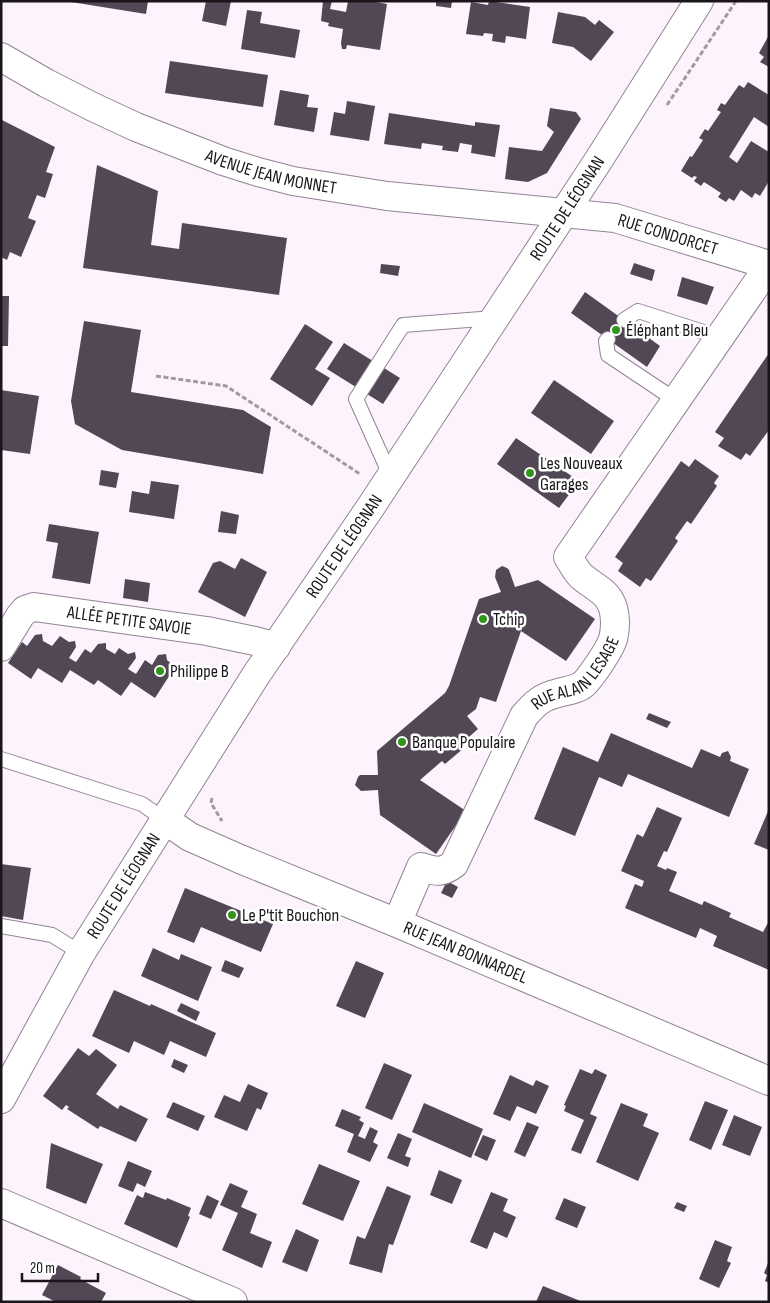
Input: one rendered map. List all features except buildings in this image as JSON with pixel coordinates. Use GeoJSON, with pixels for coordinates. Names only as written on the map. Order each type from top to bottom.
{"type":"FeatureCollection","features":[{"type":"Feature","properties":{"kind":"street","name":"ROUTE DE LÉOGNAN"},"geometry":{"type":"LineString","coordinates":[[1,1099],[81,953],[256,675],[385,486],[598,161],[699,1]]}},
{"type":"Feature","properties":{"kind":"street","name":"AVENUE JEAN MONNET"},"geometry":{"type":"LineString","coordinates":[[1,56],[93,108],[223,161],[258,172],[293,181],[387,196],[563,213]]}},
{"type":"Feature","properties":{"kind":"street","name":"RUE CONDORCET"},"geometry":{"type":"LineString","coordinates":[[563,213],[615,218],[769,266]]}},
{"type":"Feature","properties":{"kind":"street","name":"RUE ALAIN LESAGE"},"geometry":{"type":"LineString","coordinates":[[397,922],[421,867],[435,871],[446,870],[454,864],[524,716],[535,703],[546,696],[583,686],[607,651],[613,640],[614,609],[609,599],[579,575],[568,557],[769,266]]}},
{"type":"Feature","properties":{"kind":"street","name":"ALLÉE PETITE SAVOIE"},"geometry":{"type":"LineString","coordinates":[[1,647],[20,616],[25,610],[34,607],[207,630],[276,647]]}},
{"type":"Feature","properties":{"kind":"street","name":"RUE JEAN BONNARDEL"},"geometry":{"type":"LineString","coordinates":[[165,820],[190,837],[240,859],[397,922],[769,1081]]}},
{"type":"Feature","properties":{"kind":"street"},"geometry":{"type":"LineString","coordinates":[[1,1203],[233,1302]]}},
{"type":"Feature","properties":{"kind":"lane"},"geometry":{"type":"LineString","coordinates":[[624,320],[638,311],[719,337]]}},
{"type":"Feature","properties":{"kind":"lane"},"geometry":{"type":"LineString","coordinates":[[385,486],[356,400],[403,325],[494,318]]}},
{"type":"Feature","properties":{"kind":"lane"},"geometry":{"type":"LineString","coordinates":[[608,339],[606,341],[608,355],[677,401]]}},
{"type":"Feature","properties":{"kind":"lane"},"geometry":{"type":"LineString","coordinates":[[1,759],[142,804],[165,820]]}},
{"type":"Feature","properties":{"kind":"lane"},"geometry":{"type":"LineString","coordinates":[[1,926],[52,935],[81,953]]}},
{"type":"Feature","properties":{"kind":"path"},"geometry":{"type":"LineString","coordinates":[[156,376],[226,386],[359,473],[385,486]]}},
{"type":"Feature","properties":{"kind":"place","name":"Éléphant Bleu"},"geometry":{"type":"Point","coordinates":[616,330]}},
{"type":"Feature","properties":{"kind":"place","name":"Les Nouveaux Garages"},"geometry":{"type":"Point","coordinates":[530,473]}},
{"type":"Feature","properties":{"kind":"place","name":"Tchip"},"geometry":{"type":"Point","coordinates":[483,619]}},
{"type":"Feature","properties":{"kind":"place","name":"Philippe B"},"geometry":{"type":"Point","coordinates":[160,671]}},
{"type":"Feature","properties":{"kind":"place","name":"Banque Populaire"},"geometry":{"type":"Point","coordinates":[402,742]}},
{"type":"Feature","properties":{"kind":"place","name":"Le P'tit Bouchon"},"geometry":{"type":"Point","coordinates":[232,915]}}]}
